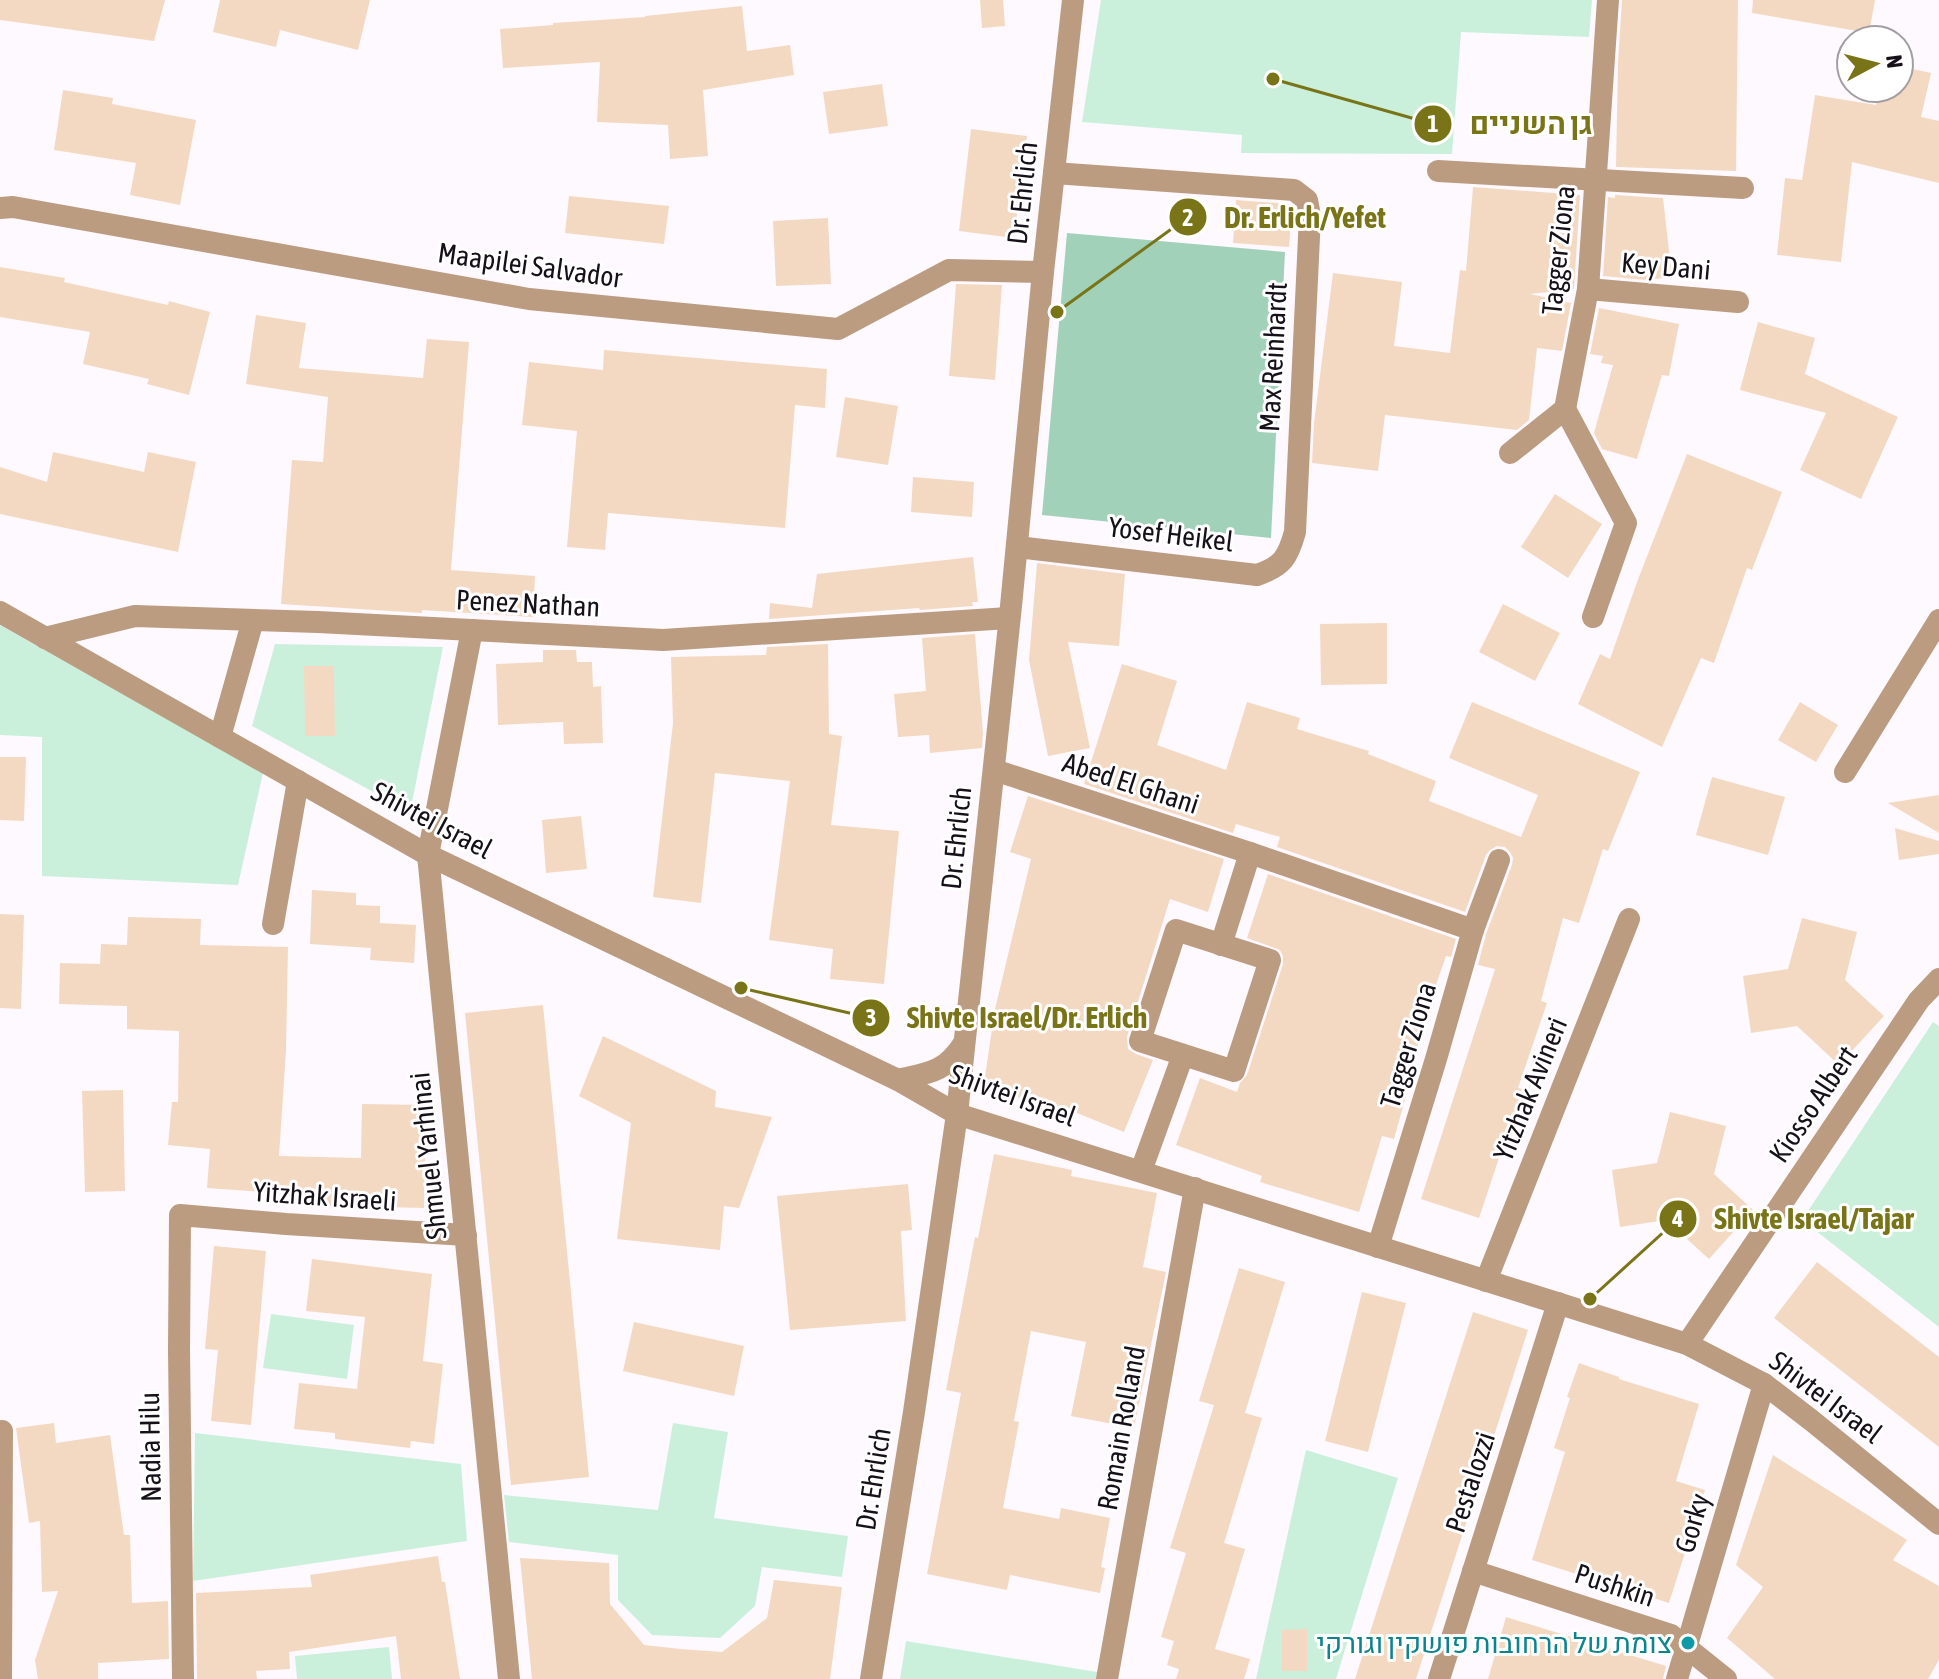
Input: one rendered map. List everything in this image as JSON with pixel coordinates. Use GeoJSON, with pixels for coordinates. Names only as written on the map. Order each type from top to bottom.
{"type":"FeatureCollection","features":[{"type":"Feature","properties":{"kind":"street","name":"Dr. Ehrlich"},"geometry":{"type":"LineString","coordinates":[[871,1679],[957,1114],[1073,0]]}},
{"type":"Feature","properties":{"kind":"street","name":"Tagger Ziona"},"geometry":{"type":"LineString","coordinates":[[1565,409],[1588,289],[1608,0]]}},
{"type":"Feature","properties":{"kind":"street"},"geometry":{"type":"LineString","coordinates":[[1438,171],[1743,188]]}},
{"type":"Feature","properties":{"kind":"street","name":"Max Reinhardt"},"geometry":{"type":"LineString","coordinates":[[1054,173],[1294,190],[1307,200],[1310,216],[1295,532]]}},
{"type":"Feature","properties":{"kind":"street","name":"Maapilei Salvador"},"geometry":{"type":"LineString","coordinates":[[0,208],[13,207],[529,299],[838,329],[949,270],[1043,272]]}},
{"type":"Feature","properties":{"kind":"street","name":"Key Dani"},"geometry":{"type":"LineString","coordinates":[[1588,289],[1738,302]]}},
{"type":"Feature","properties":{"kind":"street"},"geometry":{"type":"LineString","coordinates":[[1510,453],[1565,409],[1626,523],[1593,617]]}},
{"type":"Feature","properties":{"kind":"street","name":"Yosef Heikel"},"geometry":{"type":"LineString","coordinates":[[1017,547],[1257,575],[1274,569],[1289,554],[1295,532]]}},
{"type":"Feature","properties":{"kind":"street","name":"Shivtei Israel"},"geometry":{"type":"LineString","coordinates":[[0,612],[428,855],[898,1080],[957,1114],[1687,1344],[1764,1384],[1939,1524]]}},
{"type":"Feature","properties":{"kind":"street","name":"Penez Nathan"},"geometry":{"type":"LineString","coordinates":[[45,638],[135,616],[663,640],[1009,618]]}},
{"type":"Feature","properties":{"kind":"street"},"geometry":{"type":"LineString","coordinates":[[220,737],[253,620]]}},
{"type":"Feature","properties":{"kind":"street"},"geometry":{"type":"LineString","coordinates":[[1845,772],[1939,620]]}},
{"type":"Feature","properties":{"kind":"street","name":"Shmuel Yarhinai"},"geometry":{"type":"LineString","coordinates":[[472,630],[428,855],[509,1679]]}},
{"type":"Feature","properties":{"kind":"street","name":"Abed El Ghani"},"geometry":{"type":"LineString","coordinates":[[994,770],[1473,930]]}},
{"type":"Feature","properties":{"kind":"street"},"geometry":{"type":"LineString","coordinates":[[273,924],[298,781]]}},
{"type":"Feature","properties":{"kind":"street"},"geometry":{"type":"LineString","coordinates":[[1221,945],[1250,853]]}},
{"type":"Feature","properties":{"kind":"street","name":"Tagger Ziona"},"geometry":{"type":"LineString","coordinates":[[1378,1247],[1473,930],[1499,860]]}},
{"type":"Feature","properties":{"kind":"street","name":"Yitzhak Avineri"},"geometry":{"type":"LineString","coordinates":[[1486,1281],[1629,919]]}},
{"type":"Feature","properties":{"kind":"street"},"geometry":{"type":"LineString","coordinates":[[1176,930],[1270,960],[1234,1071],[1183,1055],[1140,1041],[1176,930]]}},
{"type":"Feature","properties":{"kind":"street","name":"Kiosso Albert"},"geometry":{"type":"LineString","coordinates":[[1687,1344],[1919,1000],[1939,979]]}},
{"type":"Feature","properties":{"kind":"street"},"geometry":{"type":"LineString","coordinates":[[898,1080],[934,1071],[955,1058],[964,1043]]}},
{"type":"Feature","properties":{"kind":"street"},"geometry":{"type":"LineString","coordinates":[[1141,1171],[1183,1055]]}},
{"type":"Feature","properties":{"kind":"street","name":"Romain Rolland"},"geometry":{"type":"LineString","coordinates":[[1107,1679],[1195,1188]]}},
{"type":"Feature","properties":{"kind":"street","name":"Yitzhak Israeli"},"geometry":{"type":"LineString","coordinates":[[180,1215],[466,1235]]}},
{"type":"Feature","properties":{"kind":"street","name":"Nadia Hilu"},"geometry":{"type":"LineString","coordinates":[[180,1215],[183,1679]]}},
{"type":"Feature","properties":{"kind":"street","name":"Pestalozzi"},"geometry":{"type":"LineString","coordinates":[[1439,1679],[1558,1303]]}},
{"type":"Feature","properties":{"kind":"street","name":"Gorky"},"geometry":{"type":"LineString","coordinates":[[1677,1679],[1764,1384]]}},
{"type":"Feature","properties":{"kind":"street"},"geometry":{"type":"LineString","coordinates":[[1,1679],[2,1431]]}},
{"type":"Feature","properties":{"kind":"street","name":"Pushkin"},"geometry":{"type":"LineString","coordinates":[[1473,1571],[1671,1635],[1726,1679]]}},
{"type":"Feature","properties":{"kind":"green space"},"geometry":{"type":"Polygon","coordinates":[[[1101,0],[1592,0],[1589,37],[1461,32],[1452,154],[1241,153],[1242,135],[1082,122],[1101,0]]]}},
{"type":"Feature","properties":{"kind":"green space"},"geometry":{"type":"Polygon","coordinates":[[[1067,233],[1285,252],[1271,538],[1042,515],[1067,233]]]}},
{"type":"Feature","properties":{"kind":"green space"},"geometry":{"type":"Polygon","coordinates":[[[0,625],[263,773],[238,885],[42,876],[42,737],[0,735],[0,625]]]}},
{"type":"Feature","properties":{"kind":"green space"},"geometry":{"type":"Polygon","coordinates":[[[275,644],[443,647],[410,812],[252,726],[275,644]]]}},
{"type":"Feature","properties":{"kind":"green space"},"geometry":{"type":"Polygon","coordinates":[[[1933,1022],[1939,1026],[1939,1327],[1802,1220],[1933,1022]]]}},
{"type":"Feature","properties":{"kind":"green space"},"geometry":{"type":"Polygon","coordinates":[[[271,1314],[354,1325],[347,1379],[263,1368],[271,1314]]]}},
{"type":"Feature","properties":{"kind":"green space"},"geometry":{"type":"Polygon","coordinates":[[[673,1423],[728,1432],[714,1518],[848,1536],[842,1577],[762,1567],[755,1606],[720,1638],[652,1635],[618,1600],[618,1555],[509,1542],[504,1495],[658,1510],[673,1423]]]}},
{"type":"Feature","properties":{"kind":"green space"},"geometry":{"type":"Polygon","coordinates":[[[195,1433],[461,1464],[467,1541],[193,1581],[195,1433]]]}},
{"type":"Feature","properties":{"kind":"green space"},"geometry":{"type":"Polygon","coordinates":[[[1306,1450],[1398,1478],[1336,1679],[1256,1679],[1306,1450]]]}},
{"type":"Feature","properties":{"kind":"green space"},"geometry":{"type":"Polygon","coordinates":[[[906,1641],[1097,1672],[1096,1679],[900,1679],[906,1641]]]}},
{"type":"Feature","properties":{"kind":"green space"},"geometry":{"type":"Polygon","coordinates":[[[389,1647],[392,1679],[297,1679],[295,1656],[389,1647]]]}},
{"type":"Feature","properties":{"kind":"building"},"geometry":{"type":"Polygon","coordinates":[[[0,0],[165,0],[154,41],[0,20],[0,0]]]}},
{"type":"Feature","properties":{"kind":"building"},"geometry":{"type":"Polygon","coordinates":[[[220,0],[370,0],[358,50],[280,30],[276,47],[213,32],[220,0]]]}},
{"type":"Feature","properties":{"kind":"building"},"geometry":{"type":"Polygon","coordinates":[[[980,0],[1003,0],[1005,26],[982,28],[980,0]]]}},
{"type":"Feature","properties":{"kind":"building"},"geometry":{"type":"Polygon","coordinates":[[[1622,0],[1738,0],[1736,171],[1616,167],[1622,0]]]}},
{"type":"Feature","properties":{"kind":"building"},"geometry":{"type":"Polygon","coordinates":[[[1753,0],[1875,0],[1871,24],[1835,24],[1835,27],[1752,13],[1753,0]]]}},
{"type":"Feature","properties":{"kind":"building"},"geometry":{"type":"Polygon","coordinates":[[[742,6],[747,51],[790,45],[794,75],[703,90],[708,156],[670,159],[668,125],[597,122],[600,62],[503,68],[500,29],[742,6]]]}},
{"type":"Feature","properties":{"kind":"building"},"geometry":{"type":"Polygon","coordinates":[[[1915,70],[1931,73],[1921,117],[1939,121],[1939,183],[1852,162],[1841,262],[1777,255],[1785,178],[1802,180],[1815,95],[1835,98],[1835,104],[1915,104],[1915,70]]]}},
{"type":"Feature","properties":{"kind":"building"},"geometry":{"type":"Polygon","coordinates":[[[882,84],[888,126],[829,134],[823,92],[882,84]]]}},
{"type":"Feature","properties":{"kind":"building"},"geometry":{"type":"Polygon","coordinates":[[[63,90],[113,98],[112,104],[196,120],[180,205],[130,195],[136,163],[54,150],[63,90]]]}},
{"type":"Feature","properties":{"kind":"building"},"geometry":{"type":"Polygon","coordinates":[[[971,129],[1027,136],[1014,238],[959,231],[971,129]]]}},
{"type":"Feature","properties":{"kind":"building"},"geometry":{"type":"Polygon","coordinates":[[[1473,187],[1580,195],[1574,289],[1530,294],[1571,303],[1562,351],[1537,348],[1529,420],[1517,430],[1385,415],[1378,471],[1312,463],[1314,423],[1333,273],[1402,282],[1394,346],[1450,353],[1460,270],[1466,271],[1473,187]]]}},
{"type":"Feature","properties":{"kind":"building"},"geometry":{"type":"Polygon","coordinates":[[[1615,195],[1663,198],[1672,277],[1646,280],[1603,276],[1608,197],[1615,198],[1615,195]]]}},
{"type":"Feature","properties":{"kind":"building"},"geometry":{"type":"Polygon","coordinates":[[[569,196],[669,206],[664,244],[565,233],[569,196]]]}},
{"type":"Feature","properties":{"kind":"building"},"geometry":{"type":"Polygon","coordinates":[[[1236,200],[1292,206],[1289,247],[1233,243],[1236,200]]]}},
{"type":"Feature","properties":{"kind":"building"},"geometry":{"type":"Polygon","coordinates":[[[828,218],[831,284],[776,286],[773,221],[828,218]]]}},
{"type":"Feature","properties":{"kind":"building"},"geometry":{"type":"Polygon","coordinates":[[[0,267],[65,278],[64,282],[168,305],[169,301],[210,312],[189,395],[147,384],[149,379],[83,364],[90,332],[0,317],[0,267]]]}},
{"type":"Feature","properties":{"kind":"building"},"geometry":{"type":"Polygon","coordinates":[[[956,284],[1002,285],[995,380],[949,376],[956,284]]]}},
{"type":"Feature","properties":{"kind":"building"},"geometry":{"type":"Polygon","coordinates":[[[1599,308],[1679,324],[1669,376],[1662,375],[1637,459],[1602,449],[1594,433],[1613,365],[1601,363],[1603,356],[1590,354],[1599,308]]]}},
{"type":"Feature","properties":{"kind":"building"},"geometry":{"type":"Polygon","coordinates":[[[256,315],[306,323],[299,368],[423,378],[427,339],[469,342],[451,570],[535,576],[533,617],[281,604],[292,460],[323,462],[328,397],[246,384],[256,315]]]}},
{"type":"Feature","properties":{"kind":"building"},"geometry":{"type":"Polygon","coordinates":[[[1758,322],[1815,338],[1805,374],[1898,417],[1861,499],[1800,470],[1826,413],[1740,390],[1758,322]]]}},
{"type":"Feature","properties":{"kind":"building"},"geometry":{"type":"Polygon","coordinates":[[[604,350],[827,369],[825,408],[795,405],[785,528],[608,513],[605,550],[567,547],[577,431],[522,425],[529,362],[603,370],[604,350]]]}},
{"type":"Feature","properties":{"kind":"building"},"geometry":{"type":"Polygon","coordinates":[[[845,397],[898,406],[888,465],[836,457],[845,397]]]}},
{"type":"Feature","properties":{"kind":"building"},"geometry":{"type":"Polygon","coordinates":[[[53,452],[144,472],[148,452],[196,462],[178,552],[0,514],[0,467],[47,482],[53,452]]]}},
{"type":"Feature","properties":{"kind":"building"},"geometry":{"type":"Polygon","coordinates":[[[1687,454],[1782,492],[1752,570],[1747,568],[1714,663],[1701,658],[1662,747],[1578,704],[1600,654],[1610,659],[1687,454]]]}},
{"type":"Feature","properties":{"kind":"building"},"geometry":{"type":"Polygon","coordinates":[[[913,477],[974,482],[972,517],[911,512],[913,477]]]}},
{"type":"Feature","properties":{"kind":"building"},"geometry":{"type":"Polygon","coordinates":[[[1555,494],[1602,524],[1568,578],[1521,547],[1555,494]]]}},
{"type":"Feature","properties":{"kind":"building"},"geometry":{"type":"Polygon","coordinates":[[[973,557],[978,602],[972,602],[973,606],[769,619],[770,603],[812,608],[817,574],[973,557]]]}},
{"type":"Feature","properties":{"kind":"building"},"geometry":{"type":"Polygon","coordinates":[[[1037,563],[1125,574],[1119,646],[1068,642],[1090,748],[1048,756],[1029,660],[1037,563]]]}},
{"type":"Feature","properties":{"kind":"building"},"geometry":{"type":"Polygon","coordinates":[[[1503,604],[1560,633],[1535,681],[1479,652],[1503,604]]]}},
{"type":"Feature","properties":{"kind":"building"},"geometry":{"type":"Polygon","coordinates":[[[1387,623],[1387,684],[1321,685],[1320,624],[1387,623]]]}},
{"type":"Feature","properties":{"kind":"building"},"geometry":{"type":"Polygon","coordinates":[[[975,634],[982,748],[930,753],[929,735],[898,737],[894,694],[926,691],[922,638],[975,634]]]}},
{"type":"Feature","properties":{"kind":"building"},"geometry":{"type":"Polygon","coordinates":[[[828,644],[829,734],[842,736],[831,825],[899,831],[884,984],[830,979],[833,949],[769,940],[790,781],[715,773],[701,903],[653,897],[673,723],[671,657],[766,655],[767,647],[828,644]]]}},
{"type":"Feature","properties":{"kind":"building"},"geometry":{"type":"Polygon","coordinates":[[[543,650],[576,650],[577,662],[592,662],[593,687],[601,686],[603,743],[564,744],[563,722],[498,725],[496,664],[543,662],[543,650]]]}},
{"type":"Feature","properties":{"kind":"building"},"geometry":{"type":"Polygon","coordinates":[[[1122,664],[1177,681],[1157,745],[1226,770],[1247,702],[1300,718],[1297,729],[1369,751],[1368,754],[1436,781],[1429,801],[1521,837],[1538,795],[1449,758],[1472,702],[1640,772],[1608,851],[1603,849],[1579,923],[1563,918],[1541,1001],[1547,1003],[1479,1218],[1421,1199],[1495,969],[1478,965],[1486,934],[1512,865],[1510,852],[1505,847],[1497,846],[1486,855],[1465,912],[1277,847],[1280,837],[1236,824],[1233,833],[1084,784],[1122,664]]]}},
{"type":"Feature","properties":{"kind":"building"},"geometry":{"type":"Polygon","coordinates":[[[304,666],[334,666],[335,736],[305,736],[304,666]]]}},
{"type":"Feature","properties":{"kind":"building"},"geometry":{"type":"Polygon","coordinates":[[[1800,702],[1838,725],[1816,762],[1778,740],[1800,702]]]}},
{"type":"Feature","properties":{"kind":"building"},"geometry":{"type":"Polygon","coordinates":[[[0,757],[26,757],[24,821],[0,820],[0,757]]]}},
{"type":"Feature","properties":{"kind":"building"},"geometry":{"type":"Polygon","coordinates":[[[1712,777],[1785,797],[1768,855],[1696,835],[1712,777]]]}},
{"type":"Feature","properties":{"kind":"building"},"geometry":{"type":"Polygon","coordinates":[[[1939,795],[1939,833],[1888,803],[1939,795]]]}},
{"type":"Feature","properties":{"kind":"building"},"geometry":{"type":"Polygon","coordinates":[[[1028,796],[1224,859],[1208,912],[1170,899],[1127,1037],[1128,1049],[1153,1060],[1124,1132],[1062,1107],[983,1090],[995,1009],[1031,859],[1010,852],[1028,796]]]}},
{"type":"Feature","properties":{"kind":"building"},"geometry":{"type":"Polygon","coordinates":[[[581,816],[587,869],[546,873],[542,820],[581,816]]]}},
{"type":"Feature","properties":{"kind":"building"},"geometry":{"type":"Polygon","coordinates":[[[1895,828],[1939,841],[1939,854],[1899,860],[1895,828]]]}},
{"type":"Feature","properties":{"kind":"building"},"geometry":{"type":"Polygon","coordinates":[[[1268,874],[1456,939],[1451,957],[1446,956],[1437,982],[1409,1073],[1412,1074],[1394,1139],[1382,1136],[1359,1212],[1260,1182],[1262,1176],[1176,1145],[1200,1078],[1237,1092],[1247,1075],[1283,964],[1280,950],[1247,938],[1268,874]]]}},
{"type":"Feature","properties":{"kind":"building"},"geometry":{"type":"Polygon","coordinates":[[[312,890],[356,893],[356,905],[380,906],[380,923],[416,925],[414,963],[370,960],[371,948],[310,944],[312,890]]]}},
{"type":"Feature","properties":{"kind":"building"},"geometry":{"type":"Polygon","coordinates":[[[0,914],[24,915],[21,1009],[0,1008],[0,914]]]}},
{"type":"Feature","properties":{"kind":"building"},"geometry":{"type":"Polygon","coordinates":[[[128,917],[201,919],[200,945],[288,947],[286,1051],[279,1156],[361,1158],[362,1104],[426,1105],[424,1208],[303,1205],[304,1195],[207,1188],[210,1149],[168,1145],[172,1102],[178,1102],[179,1031],[127,1029],[127,1006],[59,1004],[60,963],[100,964],[101,944],[127,945],[128,917]]]}},
{"type":"Feature","properties":{"kind":"building"},"geometry":{"type":"Polygon","coordinates":[[[1802,918],[1857,932],[1845,980],[1884,1016],[1839,1065],[1797,1026],[1751,1033],[1743,976],[1788,969],[1802,918]]]}},
{"type":"Feature","properties":{"kind":"building"},"geometry":{"type":"Polygon","coordinates":[[[543,1005],[589,1477],[511,1485],[465,1013],[543,1005]]]}},
{"type":"Feature","properties":{"kind":"building"},"geometry":{"type":"Polygon","coordinates":[[[603,1036],[716,1091],[715,1107],[772,1117],[739,1208],[724,1206],[720,1250],[617,1239],[631,1123],[579,1096],[603,1036]]]}},
{"type":"Feature","properties":{"kind":"building"},"geometry":{"type":"Polygon","coordinates":[[[123,1090],[125,1191],[85,1192],[82,1091],[123,1090]]]}},
{"type":"Feature","properties":{"kind":"building"},"geometry":{"type":"Polygon","coordinates":[[[1670,1112],[1726,1126],[1714,1174],[1753,1210],[1709,1259],[1666,1220],[1620,1227],[1612,1170],[1657,1163],[1670,1112]]]}},
{"type":"Feature","properties":{"kind":"building"},"geometry":{"type":"Polygon","coordinates":[[[994,1154],[1072,1170],[1071,1176],[1157,1193],[1143,1267],[1166,1272],[1134,1428],[1071,1416],[1086,1342],[1031,1331],[1014,1421],[1019,1422],[1003,1508],[1059,1519],[1061,1508],[1110,1518],[1101,1567],[1105,1568],[1100,1593],[1010,1575],[1007,1590],[927,1574],[961,1393],[946,1390],[994,1154]]]}},
{"type":"Feature","properties":{"kind":"building"},"geometry":{"type":"Polygon","coordinates":[[[908,1184],[912,1230],[901,1231],[906,1321],[790,1330],[777,1196],[908,1184]]]}},
{"type":"Feature","properties":{"kind":"building"},"geometry":{"type":"Polygon","coordinates":[[[214,1246],[266,1251],[251,1425],[211,1421],[218,1350],[205,1349],[214,1246]]]}},
{"type":"Feature","properties":{"kind":"building"},"geometry":{"type":"Polygon","coordinates":[[[312,1259],[432,1274],[423,1361],[443,1364],[434,1444],[411,1441],[410,1448],[335,1439],[335,1433],[294,1429],[299,1383],[357,1389],[365,1317],[306,1311],[312,1259]]]}},
{"type":"Feature","properties":{"kind":"building"},"geometry":{"type":"Polygon","coordinates":[[[1817,1262],[1939,1357],[1939,1447],[1774,1318],[1817,1262]]]}},
{"type":"Feature","properties":{"kind":"building"},"geometry":{"type":"Polygon","coordinates":[[[1239,1268],[1285,1282],[1245,1413],[1262,1418],[1224,1543],[1245,1549],[1215,1649],[1250,1659],[1244,1679],[1176,1679],[1179,1669],[1167,1665],[1174,1641],[1161,1637],[1186,1553],[1170,1548],[1214,1405],[1199,1401],[1239,1268]]]}},
{"type":"Feature","properties":{"kind":"building"},"geometry":{"type":"Polygon","coordinates":[[[1362,1292],[1406,1303],[1368,1452],[1325,1441],[1362,1292]]]}},
{"type":"Feature","properties":{"kind":"building"},"geometry":{"type":"Polygon","coordinates":[[[1473,1312],[1528,1330],[1416,1679],[1355,1679],[1473,1312]]]}},
{"type":"Feature","properties":{"kind":"building"},"geometry":{"type":"Polygon","coordinates":[[[634,1322],[744,1346],[734,1396],[623,1371],[634,1322]]]}},
{"type":"Feature","properties":{"kind":"building"},"geometry":{"type":"Polygon","coordinates":[[[1579,1363],[1699,1404],[1676,1481],[1705,1490],[1669,1603],[1532,1560],[1565,1452],[1554,1448],[1579,1363]]]}},
{"type":"Feature","properties":{"kind":"building"},"geometry":{"type":"Polygon","coordinates":[[[54,1423],[56,1443],[110,1435],[124,1535],[130,1535],[132,1603],[168,1601],[169,1659],[98,1663],[98,1679],[38,1679],[35,1660],[58,1591],[42,1592],[40,1521],[29,1523],[16,1428],[54,1423]]]}},
{"type":"Feature","properties":{"kind":"building"},"geometry":{"type":"Polygon","coordinates":[[[1773,1455],[1907,1540],[1893,1560],[1939,1586],[1939,1660],[1928,1679],[1775,1679],[1727,1638],[1763,1587],[1736,1565],[1773,1455]]]}},
{"type":"Feature","properties":{"kind":"building"},"geometry":{"type":"Polygon","coordinates":[[[438,1556],[460,1679],[401,1679],[396,1636],[289,1652],[290,1669],[256,1671],[257,1679],[197,1679],[196,1593],[312,1587],[310,1575],[438,1556]]]}},
{"type":"Feature","properties":{"kind":"building"},"geometry":{"type":"Polygon","coordinates":[[[520,1558],[609,1563],[610,1604],[644,1645],[681,1649],[722,1652],[767,1618],[774,1580],[842,1587],[830,1679],[532,1679],[520,1558]]]}},
{"type":"Feature","properties":{"kind":"building"},"geometry":{"type":"Polygon","coordinates":[[[1506,1617],[1666,1666],[1663,1679],[1488,1679],[1506,1617]]]}},
{"type":"Feature","properties":{"kind":"building"},"geometry":{"type":"Polygon","coordinates":[[[1307,1629],[1307,1671],[1282,1671],[1282,1630],[1307,1629]]]}},
{"type":"Feature","properties":{"kind":"place","name":"גן השניים"},"geometry":{"type":"Point","coordinates":[1273,79]}},
{"type":"Feature","properties":{"kind":"place","name":"Dr. Erlich/Yefet"},"geometry":{"type":"Point","coordinates":[1057,312]}},
{"type":"Feature","properties":{"kind":"place","name":"Shivte Israel/Dr. Erlich"},"geometry":{"type":"Point","coordinates":[741,988]}},
{"type":"Feature","properties":{"kind":"place","name":"Shivte Israel/Tajar"},"geometry":{"type":"Point","coordinates":[1590,1299]}},
{"type":"Feature","properties":{"kind":"place","name":"צומת של הרחובות פושקין וגורקי"},"geometry":{"type":"Point","coordinates":[1688,1643]}}]}
